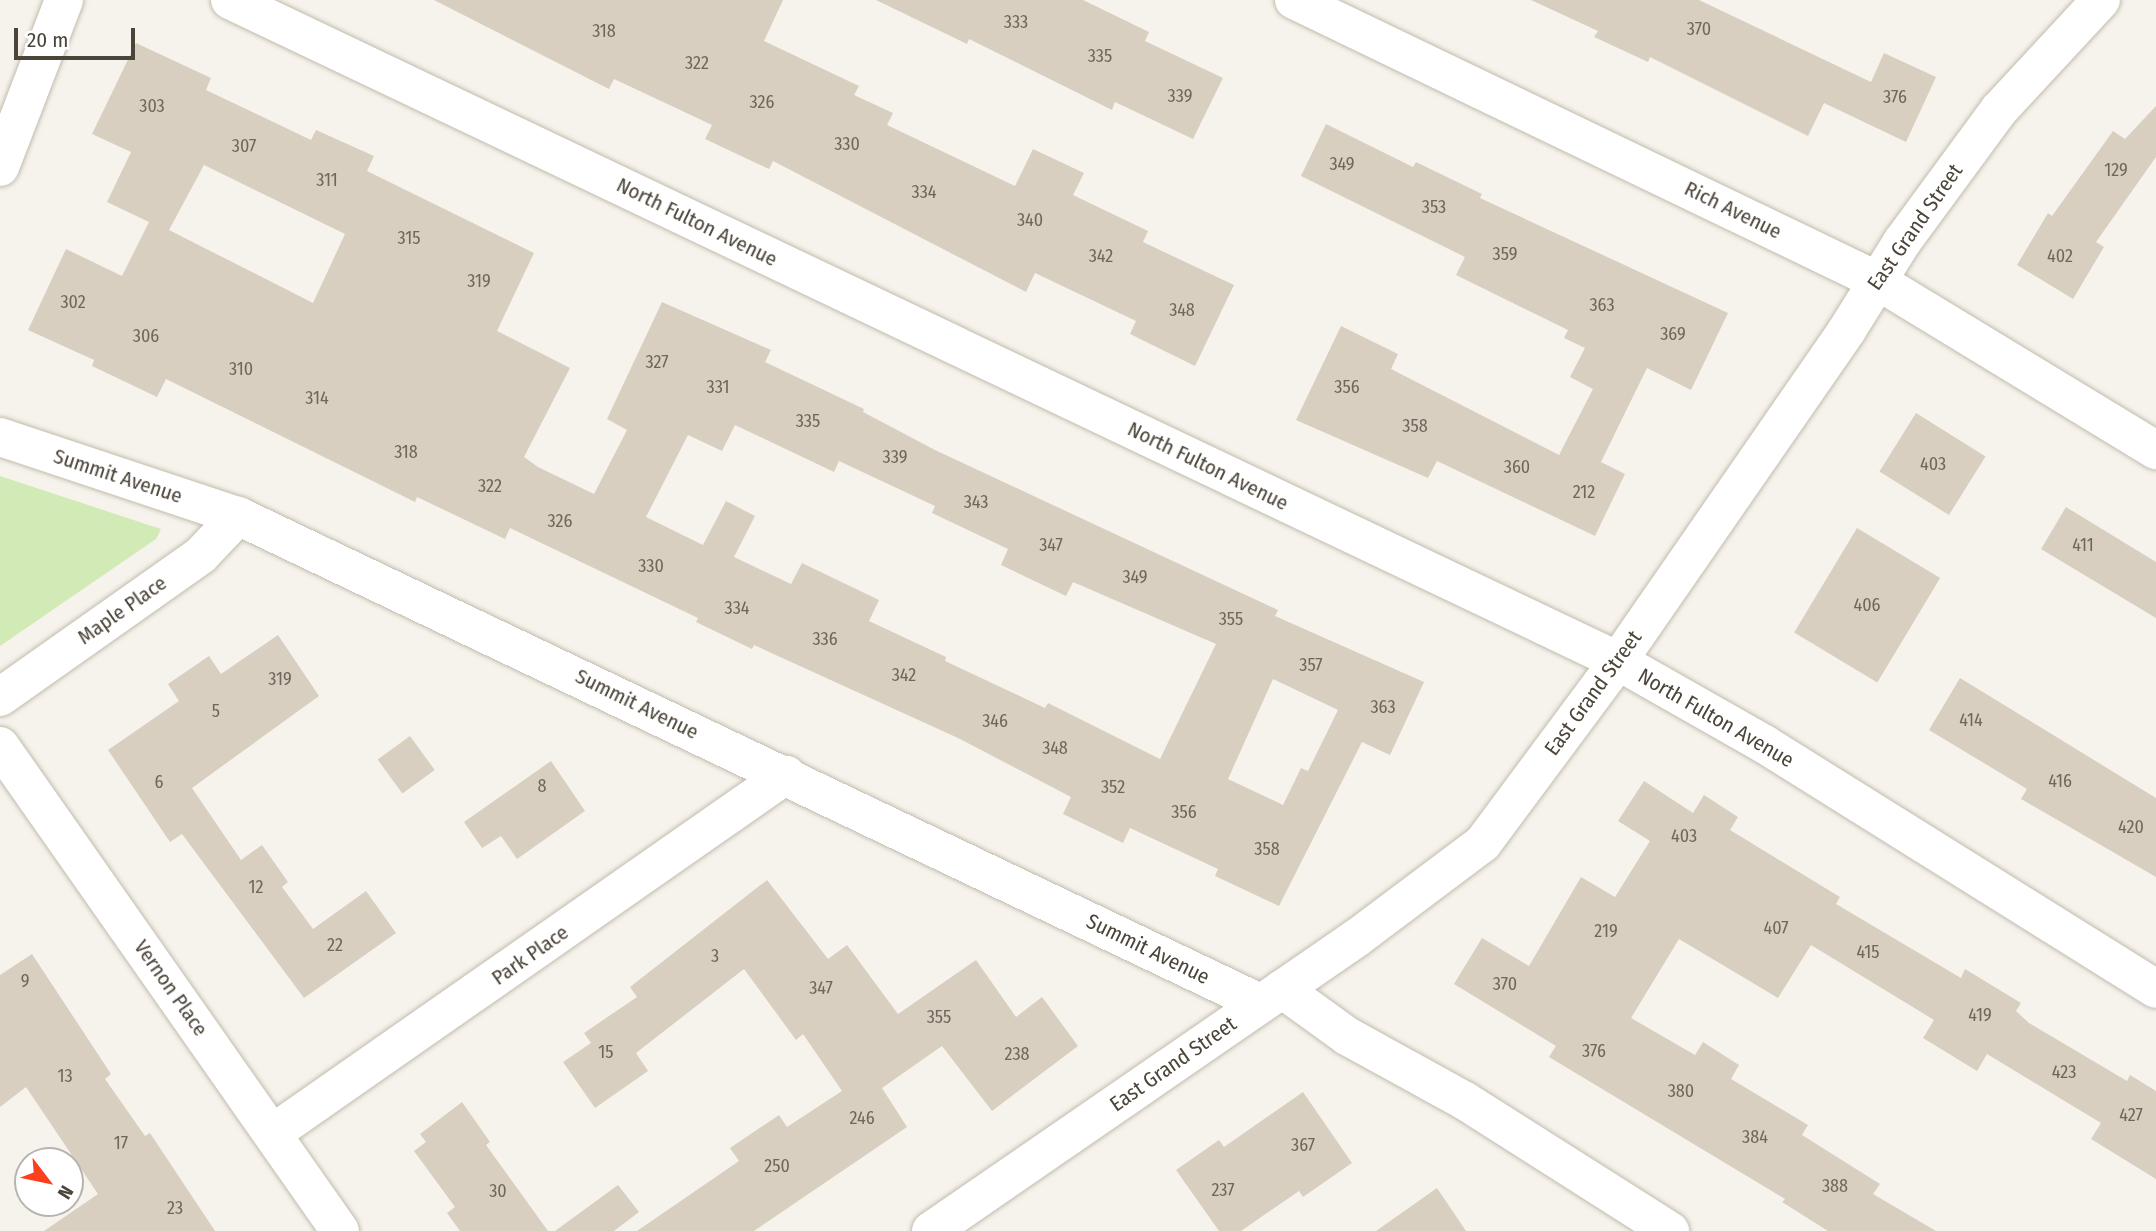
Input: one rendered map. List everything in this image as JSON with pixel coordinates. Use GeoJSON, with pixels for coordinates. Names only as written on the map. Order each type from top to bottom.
{"type":"FeatureCollection","features":[{"type":"Feature","properties":{"kind":"street"},"geometry":{"type":"LineString","coordinates":[[0,167],[64,0]]}},
{"type":"Feature","properties":{"kind":"street","name":"North Fulton Avenue"},"geometry":{"type":"LineString","coordinates":[[230,0],[1618,661],[1764,744],[2156,989]]}},
{"type":"Feature","properties":{"kind":"street","name":"Rich Avenue"},"geometry":{"type":"LineString","coordinates":[[1294,0],[1876,280],[2156,450]]}},
{"type":"Feature","properties":{"kind":"street","name":"East Grand Street"},"geometry":{"type":"LineString","coordinates":[[931,1231],[1271,996],[1483,843],[1618,661],[1847,330],[1876,280],[1999,110],[2101,0]]}},
{"type":"Feature","properties":{"kind":"street","name":"Summit Avenue"},"geometry":{"type":"LineString","coordinates":[[0,437],[238,516],[786,775],[1271,996],[1465,1101],[1670,1231]]}},
{"type":"Feature","properties":{"kind":"street","name":"Maple Place"},"geometry":{"type":"LineString","coordinates":[[0,697],[201,555],[238,516]]}},
{"type":"Feature","properties":{"kind":"street","name":"Vernon Place"},"geometry":{"type":"LineString","coordinates":[[0,746],[340,1231]]}},
{"type":"Feature","properties":{"kind":"street","name":"Park Place"},"geometry":{"type":"LineString","coordinates":[[273,1133],[786,775]]}},
{"type":"Feature","properties":{"kind":"green space"},"geometry":{"type":"Polygon","coordinates":[[[0,476],[161,529],[156,539],[0,646],[0,476]]]}},
{"type":"Feature","properties":{"kind":"building"},"geometry":{"type":"Polygon","coordinates":[[[434,0],[783,0],[764,41],[859,86],[854,95],[893,113],[887,125],[1015,186],[1033,149],[1084,173],[1073,195],[1148,231],[1143,242],[1234,285],[1195,366],[1130,334],[1136,321],[1035,273],[1026,292],[773,161],[769,169],[705,139],[712,125],[614,79],[609,89],[434,0]]]}},
{"type":"Feature","properties":{"kind":"building"},"geometry":{"type":"Polygon","coordinates":[[[876,0],[1083,0],[1149,32],[1145,41],[1223,78],[1193,139],[1115,102],[1112,110],[969,39],[967,44],[876,0]]]}},
{"type":"Feature","properties":{"kind":"building"},"geometry":{"type":"Polygon","coordinates":[[[1531,0],[1699,0],[1871,82],[1884,53],[1936,77],[1906,142],[1824,103],[1808,136],[1650,57],[1648,62],[1594,37],[1598,31],[1531,0]]]}},
{"type":"Feature","properties":{"kind":"building"},"geometry":{"type":"Polygon","coordinates":[[[136,43],[211,78],[206,90],[311,140],[316,130],[374,156],[367,171],[534,253],[497,331],[570,368],[524,457],[538,467],[594,494],[627,430],[607,419],[662,302],[771,350],[765,362],[864,409],[863,412],[935,450],[1278,610],[1275,616],[1424,682],[1390,755],[1362,742],[1279,906],[1215,876],[1218,869],[1130,828],[1123,843],[1063,814],[1071,797],[958,738],[754,645],[752,649],[696,622],[698,618],[510,528],[505,539],[417,497],[415,502],[166,379],[157,397],[92,366],[94,360],[28,330],[66,249],[122,276],[149,222],[107,202],[131,152],[92,134],[136,43]],[[204,165],[169,230],[313,303],[345,234],[204,165]],[[735,425],[722,451],[688,435],[646,517],[703,545],[726,501],[755,516],[734,557],[791,584],[802,563],[879,600],[869,621],[946,657],[945,661],[1045,708],[1048,703],[1160,759],[1216,644],[1073,582],[1066,596],[1001,565],[1008,549],[932,513],[935,506],[839,461],[834,472],[735,425]],[[1273,679],[1228,779],[1283,805],[1301,768],[1308,771],[1338,710],[1273,679]]]}},
{"type":"Feature","properties":{"kind":"building"},"geometry":{"type":"Polygon","coordinates":[[[2156,106],[2156,157],[2096,242],[2104,247],[2073,299],[2017,265],[2048,213],[2052,216],[2113,131],[2125,139],[2156,106]]]}},
{"type":"Feature","properties":{"kind":"building"},"geometry":{"type":"Polygon","coordinates":[[[1326,124],[1413,167],[1416,162],[1482,194],[1480,198],[1728,313],[1691,390],[1647,368],[1601,462],[1625,474],[1595,536],[1437,461],[1428,478],[1296,420],[1341,326],[1398,354],[1391,369],[1559,455],[1593,389],[1570,377],[1585,348],[1564,338],[1568,330],[1456,275],[1465,257],[1301,176],[1326,124]]]}},
{"type":"Feature","properties":{"kind":"building"},"geometry":{"type":"Polygon","coordinates":[[[1916,413],[1986,456],[1949,515],[1879,472],[1916,413]]]}},
{"type":"Feature","properties":{"kind":"building"},"geometry":{"type":"Polygon","coordinates":[[[2066,507],[2156,562],[2156,618],[2041,549],[2066,507]]]}},
{"type":"Feature","properties":{"kind":"building"},"geometry":{"type":"Polygon","coordinates":[[[1857,528],[1940,578],[1877,683],[1794,633],[1857,528]]]}},
{"type":"Feature","properties":{"kind":"building"},"geometry":{"type":"Polygon","coordinates":[[[278,635],[319,696],[192,788],[241,860],[262,845],[288,882],[282,887],[313,929],[366,891],[396,933],[304,998],[182,834],[170,842],[108,750],[179,701],[168,684],[209,656],[221,674],[278,635]]]}},
{"type":"Feature","properties":{"kind":"building"},"geometry":{"type":"Polygon","coordinates":[[[1960,678],[2156,798],[2156,877],[2021,799],[2027,789],[1929,730],[1960,678]]]}},
{"type":"Feature","properties":{"kind":"building"},"geometry":{"type":"Polygon","coordinates":[[[410,736],[435,770],[402,793],[378,760],[410,736]]]}},
{"type":"Feature","properties":{"kind":"building"},"geometry":{"type":"Polygon","coordinates":[[[551,761],[585,811],[517,859],[501,836],[482,848],[464,822],[551,761]]]}},
{"type":"Feature","properties":{"kind":"building"},"geometry":{"type":"Polygon","coordinates":[[[1644,781],[1693,813],[1704,795],[1738,817],[1730,830],[1840,897],[1836,904],[1961,978],[1965,969],[2021,1003],[2016,1011],[2029,1023],[2127,1081],[2130,1075],[2156,1091],[2156,1179],[2091,1139],[2101,1123],[1987,1054],[1977,1071],[1923,1038],[1934,1020],[1811,945],[1778,998],[1679,939],[1631,1018],[1695,1055],[1703,1042],[1739,1065],[1731,1079],[1808,1125],[1802,1135],[1880,1184],[1873,1194],[1936,1231],[1828,1231],[1782,1202],[1785,1199],[1549,1057],[1556,1046],[1454,984],[1482,938],[1529,966],[1581,877],[1615,897],[1650,841],[1618,821],[1644,781]]]}},
{"type":"Feature","properties":{"kind":"building"},"geometry":{"type":"Polygon","coordinates":[[[767,880],[828,959],[847,945],[898,1014],[976,960],[1016,1017],[1042,997],[1078,1046],[992,1111],[942,1046],[882,1088],[907,1127],[754,1231],[637,1231],[739,1161],[730,1148],[779,1115],[787,1127],[842,1091],[803,1034],[796,1040],[744,969],[636,1053],[648,1071],[595,1108],[563,1062],[591,1043],[584,1033],[637,997],[630,987],[767,880]]]}},
{"type":"Feature","properties":{"kind":"building"},"geometry":{"type":"Polygon","coordinates":[[[32,954],[111,1074],[105,1079],[145,1136],[150,1133],[215,1231],[44,1231],[64,1217],[84,1217],[84,1204],[98,1194],[84,1173],[84,1147],[66,1147],[26,1087],[0,1107],[0,975],[32,954]]]}},
{"type":"Feature","properties":{"kind":"building"},"geometry":{"type":"Polygon","coordinates":[[[1303,1092],[1352,1163],[1303,1197],[1299,1191],[1241,1231],[1219,1231],[1176,1170],[1219,1140],[1224,1147],[1303,1092]]]}},
{"type":"Feature","properties":{"kind":"building"},"geometry":{"type":"Polygon","coordinates":[[[462,1102],[490,1142],[486,1145],[548,1231],[460,1231],[447,1213],[455,1207],[414,1151],[426,1142],[420,1134],[462,1102]]]}},
{"type":"Feature","properties":{"kind":"building"},"geometry":{"type":"Polygon","coordinates":[[[618,1185],[639,1212],[614,1231],[555,1231],[618,1185]]]}},
{"type":"Feature","properties":{"kind":"building"},"geometry":{"type":"Polygon","coordinates":[[[1437,1188],[1466,1231],[1376,1231],[1437,1188]]]}}]}
